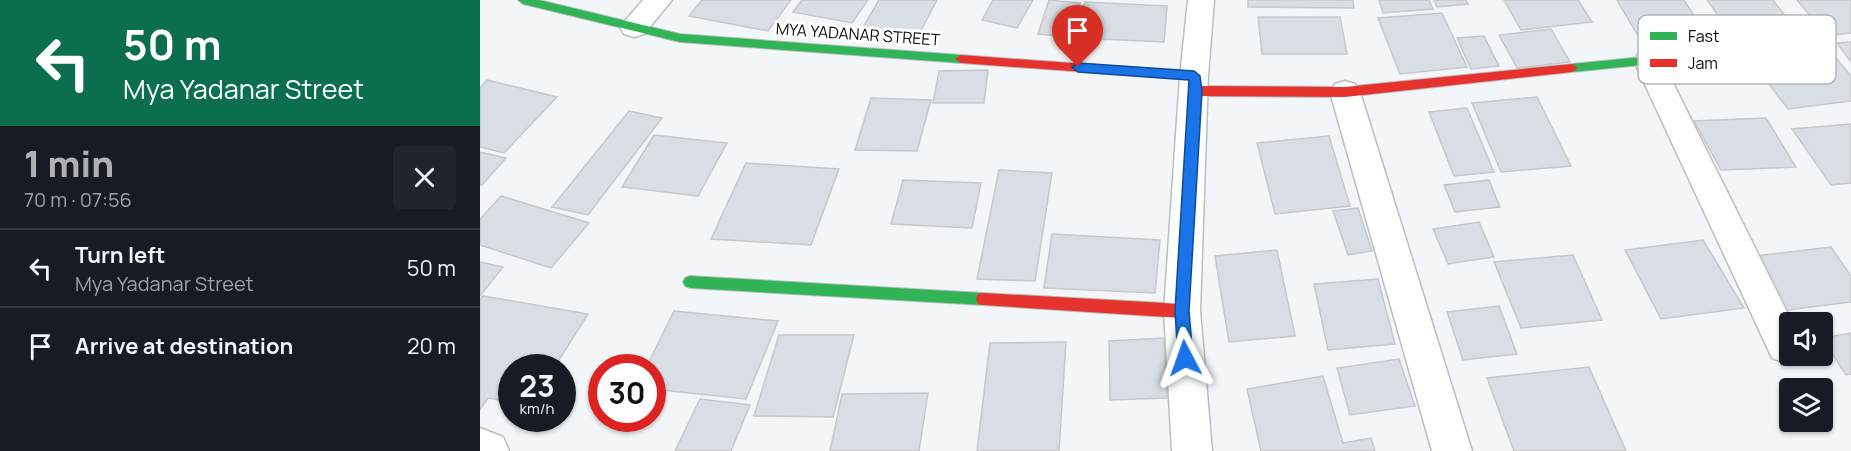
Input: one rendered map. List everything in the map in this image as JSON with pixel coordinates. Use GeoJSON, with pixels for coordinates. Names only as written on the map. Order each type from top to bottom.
{"type":"FeatureCollection","features":[{"type":"Feature","properties":{"kind":"street","name":"MYA YADANAR STREET"},"geometry":{"type":"LineString","coordinates":[[523,0],[680,38],[1195,83],[1345,92],[1638,62]]}},
{"type":"Feature","properties":{"kind":"street"},"geometry":{"type":"LineString","coordinates":[[634,27],[658,0]]}},
{"type":"Feature","properties":{"kind":"street"},"geometry":{"type":"LineString","coordinates":[[1192,451],[1182,311],[1201,0]]}},
{"type":"Feature","properties":{"kind":"street"},"geometry":{"type":"LineString","coordinates":[[1659,84],[1779,334]]}},
{"type":"Feature","properties":{"kind":"street"},"geometry":{"type":"LineString","coordinates":[[1345,92],[1452,451]]}},
{"type":"Feature","properties":{"kind":"street"},"geometry":{"type":"LineString","coordinates":[[690,282],[1182,311]]}},
{"type":"Feature","properties":{"kind":"street"},"geometry":{"type":"LineString","coordinates":[[480,448],[489,451]]}},
{"type":"Feature","properties":{"kind":"building"},"geometry":{"type":"Polygon","coordinates":[[[702,0],[791,0],[768,31],[689,16],[702,0]]]}},
{"type":"Feature","properties":{"kind":"building"},"geometry":{"type":"Polygon","coordinates":[[[802,0],[868,0],[852,23],[793,12],[802,0]]]}},
{"type":"Feature","properties":{"kind":"building"},"geometry":{"type":"Polygon","coordinates":[[[879,0],[937,0],[917,38],[862,29],[879,0]]]}},
{"type":"Feature","properties":{"kind":"building"},"geometry":{"type":"Polygon","coordinates":[[[993,0],[1033,0],[1017,28],[982,20],[993,0]]]}},
{"type":"Feature","properties":{"kind":"building"},"geometry":{"type":"Polygon","coordinates":[[[1049,0],[1080,3],[1070,37],[1038,34],[1049,0]]]}},
{"type":"Feature","properties":{"kind":"building"},"geometry":{"type":"Polygon","coordinates":[[[1248,0],[1353,0],[1354,8],[1248,7],[1248,0]]]}},
{"type":"Feature","properties":{"kind":"building"},"geometry":{"type":"Polygon","coordinates":[[[1379,0],[1429,0],[1433,9],[1383,13],[1379,0]]]}},
{"type":"Feature","properties":{"kind":"building"},"geometry":{"type":"Polygon","coordinates":[[[1434,0],[1466,0],[1468,4],[1437,7],[1434,0]]]}},
{"type":"Feature","properties":{"kind":"building"},"geometry":{"type":"Polygon","coordinates":[[[1504,0],[1578,0],[1592,22],[1521,30],[1504,0]]]}},
{"type":"Feature","properties":{"kind":"building"},"geometry":{"type":"Polygon","coordinates":[[[1617,0],[1684,0],[1694,15],[1638,15],[1638,36],[1617,0]]]}},
{"type":"Feature","properties":{"kind":"building"},"geometry":{"type":"Polygon","coordinates":[[[1707,0],[1773,0],[1784,15],[1718,15],[1707,0]]]}},
{"type":"Feature","properties":{"kind":"building"},"geometry":{"type":"Polygon","coordinates":[[[1797,0],[1851,0],[1851,33],[1836,35],[1836,15],[1810,15],[1797,0]]]}},
{"type":"Feature","properties":{"kind":"building"},"geometry":{"type":"Polygon","coordinates":[[[1085,2],[1167,6],[1164,42],[1078,38],[1085,2]]]}},
{"type":"Feature","properties":{"kind":"building"},"geometry":{"type":"Polygon","coordinates":[[[1442,13],[1467,67],[1400,74],[1378,18],[1442,13]]]}},
{"type":"Feature","properties":{"kind":"building"},"geometry":{"type":"Polygon","coordinates":[[[1258,17],[1340,17],[1347,54],[1262,54],[1258,17]]]}},
{"type":"Feature","properties":{"kind":"building"},"geometry":{"type":"Polygon","coordinates":[[[1551,29],[1570,62],[1517,68],[1499,35],[1551,29]]]}},
{"type":"Feature","properties":{"kind":"building"},"geometry":{"type":"Polygon","coordinates":[[[1484,36],[1499,66],[1471,69],[1457,38],[1484,36]]]}},
{"type":"Feature","properties":{"kind":"building"},"geometry":{"type":"Polygon","coordinates":[[[1851,42],[1851,62],[1837,43],[1851,42]]]}},
{"type":"Feature","properties":{"kind":"building"},"geometry":{"type":"Polygon","coordinates":[[[1836,58],[1851,76],[1851,101],[1788,109],[1769,84],[1836,84],[1836,58]]]}},
{"type":"Feature","properties":{"kind":"building"},"geometry":{"type":"Polygon","coordinates":[[[988,70],[984,103],[933,103],[939,71],[988,70]]]}},
{"type":"Feature","properties":{"kind":"building"},"geometry":{"type":"Polygon","coordinates":[[[487,80],[557,97],[504,153],[480,147],[480,88],[487,80]]]}},
{"type":"Feature","properties":{"kind":"building"},"geometry":{"type":"Polygon","coordinates":[[[1537,97],[1571,166],[1501,172],[1472,103],[1537,97]]]}},
{"type":"Feature","properties":{"kind":"building"},"geometry":{"type":"Polygon","coordinates":[[[871,98],[931,100],[917,151],[855,150],[871,98]]]}},
{"type":"Feature","properties":{"kind":"building"},"geometry":{"type":"Polygon","coordinates":[[[1467,108],[1494,172],[1454,176],[1429,112],[1467,108]]]}},
{"type":"Feature","properties":{"kind":"building"},"geometry":{"type":"Polygon","coordinates":[[[629,111],[662,118],[588,215],[552,207],[629,111]]]}},
{"type":"Feature","properties":{"kind":"building"},"geometry":{"type":"Polygon","coordinates":[[[1766,118],[1796,167],[1721,170],[1694,121],[1766,118]]]}},
{"type":"Feature","properties":{"kind":"building"},"geometry":{"type":"Polygon","coordinates":[[[1851,124],[1851,183],[1831,185],[1792,129],[1851,124]]]}},
{"type":"Feature","properties":{"kind":"building"},"geometry":{"type":"Polygon","coordinates":[[[654,135],[727,143],[698,196],[622,187],[654,135]]]}},
{"type":"Feature","properties":{"kind":"building"},"geometry":{"type":"Polygon","coordinates":[[[1329,136],[1350,206],[1275,214],[1257,143],[1329,136]]]}},
{"type":"Feature","properties":{"kind":"building"},"geometry":{"type":"Polygon","coordinates":[[[480,152],[506,158],[482,185],[480,185],[480,152]]]}},
{"type":"Feature","properties":{"kind":"building"},"geometry":{"type":"Polygon","coordinates":[[[746,163],[839,169],[811,245],[711,239],[746,163]]]}},
{"type":"Feature","properties":{"kind":"building"},"geometry":{"type":"Polygon","coordinates":[[[999,170],[1052,173],[1035,281],[977,279],[999,170]]]}},
{"type":"Feature","properties":{"kind":"building"},"geometry":{"type":"Polygon","coordinates":[[[903,180],[981,183],[972,228],[891,224],[903,180]]]}},
{"type":"Feature","properties":{"kind":"building"},"geometry":{"type":"Polygon","coordinates":[[[1489,180],[1500,207],[1455,212],[1444,185],[1489,180]]]}},
{"type":"Feature","properties":{"kind":"building"},"geometry":{"type":"Polygon","coordinates":[[[501,196],[589,223],[551,268],[480,245],[480,219],[501,196]]]}},
{"type":"Feature","properties":{"kind":"building"},"geometry":{"type":"Polygon","coordinates":[[[1358,208],[1372,251],[1348,255],[1333,211],[1358,208]]]}},
{"type":"Feature","properties":{"kind":"building"},"geometry":{"type":"Polygon","coordinates":[[[1479,222],[1494,257],[1448,264],[1433,229],[1479,222]]]}},
{"type":"Feature","properties":{"kind":"building"},"geometry":{"type":"Polygon","coordinates":[[[1052,234],[1160,240],[1155,293],[1044,288],[1052,234]]]}},
{"type":"Feature","properties":{"kind":"building"},"geometry":{"type":"Polygon","coordinates":[[[1703,240],[1744,308],[1661,319],[1625,250],[1703,240]]]}},
{"type":"Feature","properties":{"kind":"building"},"geometry":{"type":"Polygon","coordinates":[[[1831,247],[1851,276],[1851,302],[1780,311],[1747,257],[1831,247]]]}},
{"type":"Feature","properties":{"kind":"building"},"geometry":{"type":"Polygon","coordinates":[[[1277,250],[1295,336],[1229,342],[1215,256],[1277,250]]]}},
{"type":"Feature","properties":{"kind":"building"},"geometry":{"type":"Polygon","coordinates":[[[1573,255],[1602,320],[1521,328],[1494,262],[1573,255]]]}},
{"type":"Feature","properties":{"kind":"building"},"geometry":{"type":"Polygon","coordinates":[[[480,262],[503,267],[480,296],[480,262]]]}},
{"type":"Feature","properties":{"kind":"building"},"geometry":{"type":"Polygon","coordinates":[[[1378,279],[1395,344],[1328,350],[1314,284],[1378,279]]]}},
{"type":"Feature","properties":{"kind":"building"},"geometry":{"type":"Polygon","coordinates":[[[483,296],[588,314],[563,354],[498,354],[498,400],[488,398],[480,410],[480,300],[483,296]]]}},
{"type":"Feature","properties":{"kind":"building"},"geometry":{"type":"Polygon","coordinates":[[[1499,306],[1517,354],[1463,360],[1447,312],[1499,306]]]}},
{"type":"Feature","properties":{"kind":"building"},"geometry":{"type":"Polygon","coordinates":[[[674,311],[778,321],[746,399],[666,390],[666,354],[653,354],[674,311]]]}},
{"type":"Feature","properties":{"kind":"building"},"geometry":{"type":"Polygon","coordinates":[[[1851,333],[1851,374],[1846,375],[1833,355],[1833,336],[1851,333]]]}},
{"type":"Feature","properties":{"kind":"building"},"geometry":{"type":"Polygon","coordinates":[[[779,335],[854,335],[833,417],[754,416],[779,335]]]}},
{"type":"Feature","properties":{"kind":"building"},"geometry":{"type":"Polygon","coordinates":[[[1164,338],[1167,398],[1110,400],[1109,341],[1164,338]]]}},
{"type":"Feature","properties":{"kind":"building"},"geometry":{"type":"Polygon","coordinates":[[[1066,342],[1059,451],[977,451],[990,343],[1066,342]]]}},
{"type":"Feature","properties":{"kind":"building"},"geometry":{"type":"Polygon","coordinates":[[[1399,359],[1415,406],[1350,415],[1337,368],[1399,359]]]}},
{"type":"Feature","properties":{"kind":"building"},"geometry":{"type":"Polygon","coordinates":[[[1589,367],[1626,451],[1514,451],[1487,378],[1589,367]]]}},
{"type":"Feature","properties":{"kind":"building"},"geometry":{"type":"Polygon","coordinates":[[[1323,376],[1343,443],[1371,438],[1375,451],[1261,451],[1247,389],[1323,376]]]}},
{"type":"Feature","properties":{"kind":"building"},"geometry":{"type":"Polygon","coordinates":[[[928,393],[919,451],[830,451],[842,394],[928,393]]]}},
{"type":"Feature","properties":{"kind":"building"},"geometry":{"type":"Polygon","coordinates":[[[700,399],[750,405],[731,451],[675,451],[700,399]]]}},
{"type":"Feature","properties":{"kind":"traffic: fast"},"geometry":{"type":"LineString","coordinates":[[523,0],[680,38],[961,59]]}},
{"type":"Feature","properties":{"kind":"traffic: fast"},"geometry":{"type":"LineString","coordinates":[[1572,68],[1638,61]]}},
{"type":"Feature","properties":{"kind":"traffic: fast"},"geometry":{"type":"LineString","coordinates":[[690,282],[983,299]]}},
{"type":"Feature","properties":{"kind":"traffic: jam"},"geometry":{"type":"LineString","coordinates":[[961,59],[1194,76]]}},
{"type":"Feature","properties":{"kind":"traffic: jam"},"geometry":{"type":"LineString","coordinates":[[1195,91],[1345,92],[1572,68]]}},
{"type":"Feature","properties":{"kind":"traffic: jam"},"geometry":{"type":"LineString","coordinates":[[983,299],[1182,311]]}},
{"type":"Feature","properties":{"kind":"route"},"geometry":{"type":"LineString","coordinates":[[1078,67],[1194,76],[1196,91],[1182,311],[1185,358]]}}]}
